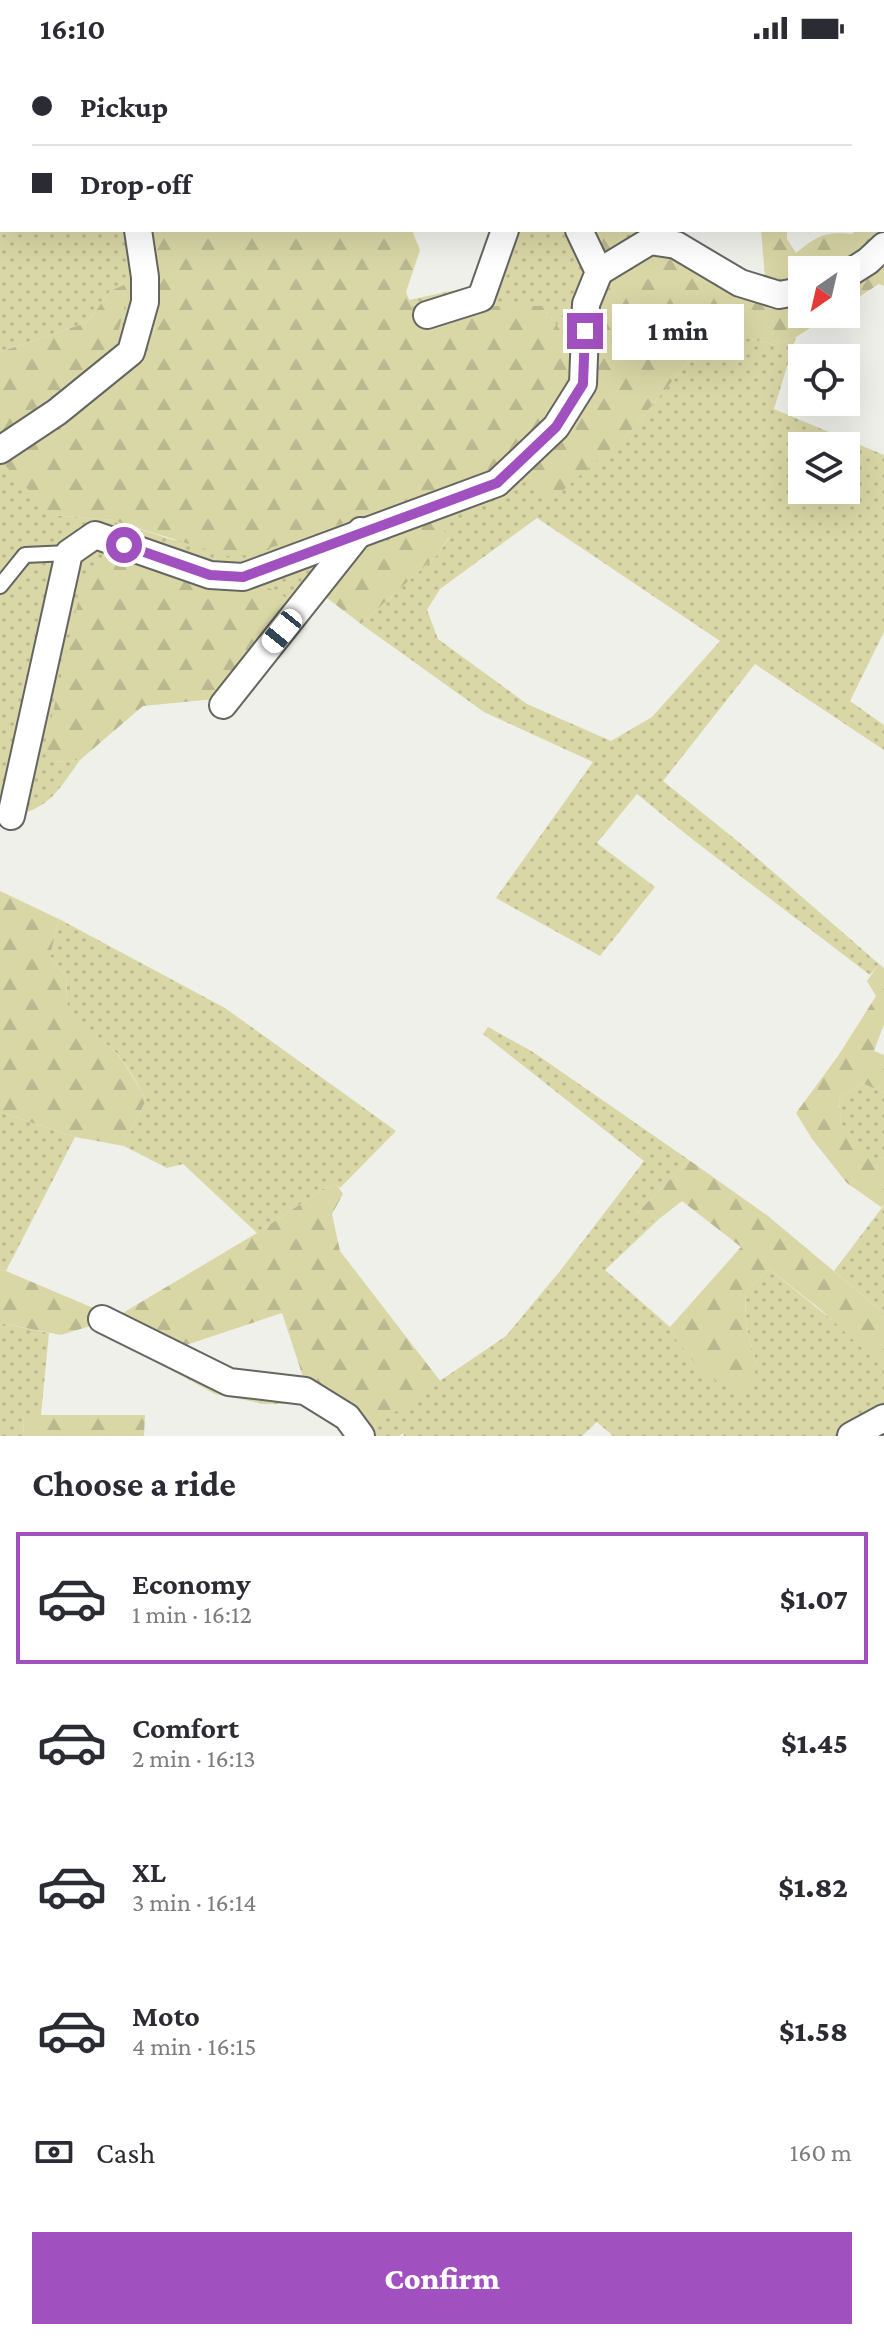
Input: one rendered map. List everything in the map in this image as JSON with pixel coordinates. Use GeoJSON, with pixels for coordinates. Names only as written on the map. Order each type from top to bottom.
{"type":"FeatureCollection","features":[{"type":"Feature","properties":{"kind":"street"},"geometry":{"type":"LineString","coordinates":[[0,450],[57,412],[131,352],[145,302],[138,232]]}},
{"type":"Feature","properties":{"kind":"street"},"geometry":{"type":"LineString","coordinates":[[427,315],[481,298],[504,232]]}},
{"type":"Feature","properties":{"kind":"street"},"geometry":{"type":"LineString","coordinates":[[580,232],[599,272]]}},
{"type":"Feature","properties":{"kind":"street"},"geometry":{"type":"LineString","coordinates":[[11,816],[69,553],[95,535],[210,575],[243,577],[497,483],[556,427],[583,384],[586,304],[599,272],[650,241],[676,245],[740,283],[779,295],[788,293]]}},
{"type":"Feature","properties":{"kind":"street"},"geometry":{"type":"LineString","coordinates":[[860,266],[884,246]]}},
{"type":"Feature","properties":{"kind":"street"},"geometry":{"type":"LineString","coordinates":[[223,705],[361,531]]}},
{"type":"Feature","properties":{"kind":"street"},"geometry":{"type":"LineString","coordinates":[[102,1319],[229,1382],[305,1391],[347,1417],[361,1436]]}},
{"type":"Feature","properties":{"kind":"street"},"geometry":{"type":"LineString","coordinates":[[851,1436],[884,1418]]}},
{"type":"Feature","properties":{"kind":"lane"},"geometry":{"type":"LineString","coordinates":[[0,586],[25,555],[69,553]]}},
{"type":"Feature","properties":{"kind":"green space"},"geometry":{"type":"Polygon","coordinates":[[[0,232],[152,232],[159,274],[154,335],[119,381],[57,426],[52,515],[112,520],[173,540],[297,540],[495,472],[564,335],[542,306],[494,306],[423,334],[409,300],[474,286],[492,232],[594,232],[605,252],[630,232],[683,232],[741,272],[788,280],[788,309],[768,307],[718,287],[673,259],[601,310],[596,389],[568,432],[526,474],[553,498],[629,433],[715,330],[775,345],[796,337],[794,344],[788,344],[788,363],[774,409],[829,432],[788,432],[788,504],[860,504],[860,445],[884,455],[884,632],[850,701],[884,725],[884,750],[755,664],[663,781],[879,964],[870,975],[637,794],[597,843],[655,887],[600,956],[496,898],[593,762],[484,712],[361,624],[437,555],[449,538],[436,520],[55,762],[80,760],[48,800],[29,811],[0,819],[0,436],[114,348],[110,291],[88,322],[0,352],[0,232]],[[537,518],[440,589],[427,610],[438,639],[527,704],[611,741],[652,717],[720,641],[537,518]]]}},
{"type":"Feature","properties":{"kind":"green space"},"geometry":{"type":"Polygon","coordinates":[[[152,232],[413,232],[420,250],[406,292],[423,334],[494,306],[542,306],[564,335],[571,370],[545,418],[495,472],[297,540],[234,558],[112,520],[52,515],[2,462],[119,381],[154,335],[159,274],[152,232]]]}},
{"type":"Feature","properties":{"kind":"green space"},"geometry":{"type":"Polygon","coordinates":[[[594,232],[630,232],[605,252],[594,232]]]}},
{"type":"Feature","properties":{"kind":"green space"},"geometry":{"type":"Polygon","coordinates":[[[761,232],[787,232],[787,239],[796,253],[816,239],[834,233],[881,232],[859,256],[788,256],[788,286],[765,277],[761,232]]]}},
{"type":"Feature","properties":{"kind":"green space"},"geometry":{"type":"Polygon","coordinates":[[[646,256],[673,259],[730,293],[771,309],[788,308],[788,328],[810,328],[775,345],[715,330],[629,433],[553,499],[525,474],[568,432],[596,389],[601,310],[608,282],[646,256]]]}},
{"type":"Feature","properties":{"kind":"green space"},"geometry":{"type":"Polygon","coordinates":[[[884,265],[884,286],[879,284],[860,296],[860,280],[884,265]]]}},
{"type":"Feature","properties":{"kind":"green space"},"geometry":{"type":"Polygon","coordinates":[[[131,282],[114,348],[0,436],[0,352],[88,322],[110,291],[131,282]]]}},
{"type":"Feature","properties":{"kind":"green space"},"geometry":{"type":"Polygon","coordinates":[[[436,520],[449,537],[437,555],[361,624],[323,595],[355,555],[436,520]]]}},
{"type":"Feature","properties":{"kind":"green space"},"geometry":{"type":"Polygon","coordinates":[[[115,558],[226,589],[263,585],[285,597],[285,614],[215,699],[143,706],[80,760],[55,762],[45,748],[83,580],[97,561],[115,558]]]}},
{"type":"Feature","properties":{"kind":"green space"},"geometry":{"type":"Polygon","coordinates":[[[0,891],[59,919],[50,956],[67,978],[71,1016],[116,1053],[146,1100],[124,1146],[75,1137],[0,1112],[0,891]]]}},
{"type":"Feature","properties":{"kind":"green space"},"geometry":{"type":"Polygon","coordinates":[[[59,919],[225,1008],[396,1131],[340,1188],[337,1185],[323,1189],[257,1233],[183,1164],[167,1168],[124,1146],[146,1100],[116,1052],[71,1016],[67,978],[50,956],[59,919]]]}},
{"type":"Feature","properties":{"kind":"green space"},"geometry":{"type":"Polygon","coordinates":[[[879,964],[884,968],[884,1024],[874,1051],[884,1055],[884,1093],[862,1083],[839,1099],[841,1125],[879,1162],[884,1157],[884,1205],[881,1207],[847,1183],[796,1113],[838,1056],[876,996],[867,981],[879,964]]]}},
{"type":"Feature","properties":{"kind":"green space"},"geometry":{"type":"Polygon","coordinates":[[[488,1027],[533,1052],[689,1160],[636,1214],[647,1221],[659,1219],[605,1270],[670,1327],[676,1340],[756,1363],[745,1320],[746,1291],[769,1269],[837,1324],[884,1369],[884,1436],[613,1436],[597,1422],[582,1436],[404,1436],[403,1433],[399,1436],[348,1436],[344,1429],[300,1404],[264,1404],[215,1394],[90,1326],[98,1310],[369,1429],[506,1336],[644,1161],[483,1034],[488,1027]]]}},
{"type":"Feature","properties":{"kind":"green space"},"geometry":{"type":"Polygon","coordinates":[[[862,1083],[884,1093],[884,1157],[879,1163],[841,1125],[839,1099],[862,1083]]]}},
{"type":"Feature","properties":{"kind":"green space"},"geometry":{"type":"Polygon","coordinates":[[[0,1112],[75,1137],[6,1271],[0,1270],[0,1112]]]}},
{"type":"Feature","properties":{"kind":"green space"},"geometry":{"type":"Polygon","coordinates":[[[689,1160],[768,1216],[884,1313],[884,1369],[820,1309],[769,1269],[746,1291],[745,1320],[756,1363],[754,1385],[739,1393],[704,1374],[676,1340],[670,1327],[741,1247],[682,1201],[659,1219],[647,1222],[635,1215],[689,1160]]]}},
{"type":"Feature","properties":{"kind":"green space"},"geometry":{"type":"Polygon","coordinates":[[[337,1185],[343,1194],[332,1214],[340,1251],[441,1382],[369,1429],[304,1380],[282,1313],[177,1348],[116,1317],[257,1233],[323,1189],[337,1185]]]}},
{"type":"Feature","properties":{"kind":"green space"},"geometry":{"type":"Polygon","coordinates":[[[884,1205],[884,1313],[834,1271],[884,1205]]]}},
{"type":"Feature","properties":{"kind":"green space"},"geometry":{"type":"Polygon","coordinates":[[[0,1270],[98,1310],[90,1326],[61,1335],[0,1323],[0,1270]]]}},
{"type":"Feature","properties":{"kind":"green space"},"geometry":{"type":"Polygon","coordinates":[[[0,1323],[49,1333],[41,1415],[23,1415],[24,1436],[0,1436],[0,1323]]]}},
{"type":"Feature","properties":{"kind":"green space"},"geometry":{"type":"Polygon","coordinates":[[[23,1415],[145,1415],[144,1436],[24,1436],[23,1415]]]}},
{"type":"Feature","properties":{"kind":"route"},"geometry":{"type":"LineString","coordinates":[[124,545],[210,575],[243,577],[497,483],[556,427],[583,384],[585,331]]}}]}
